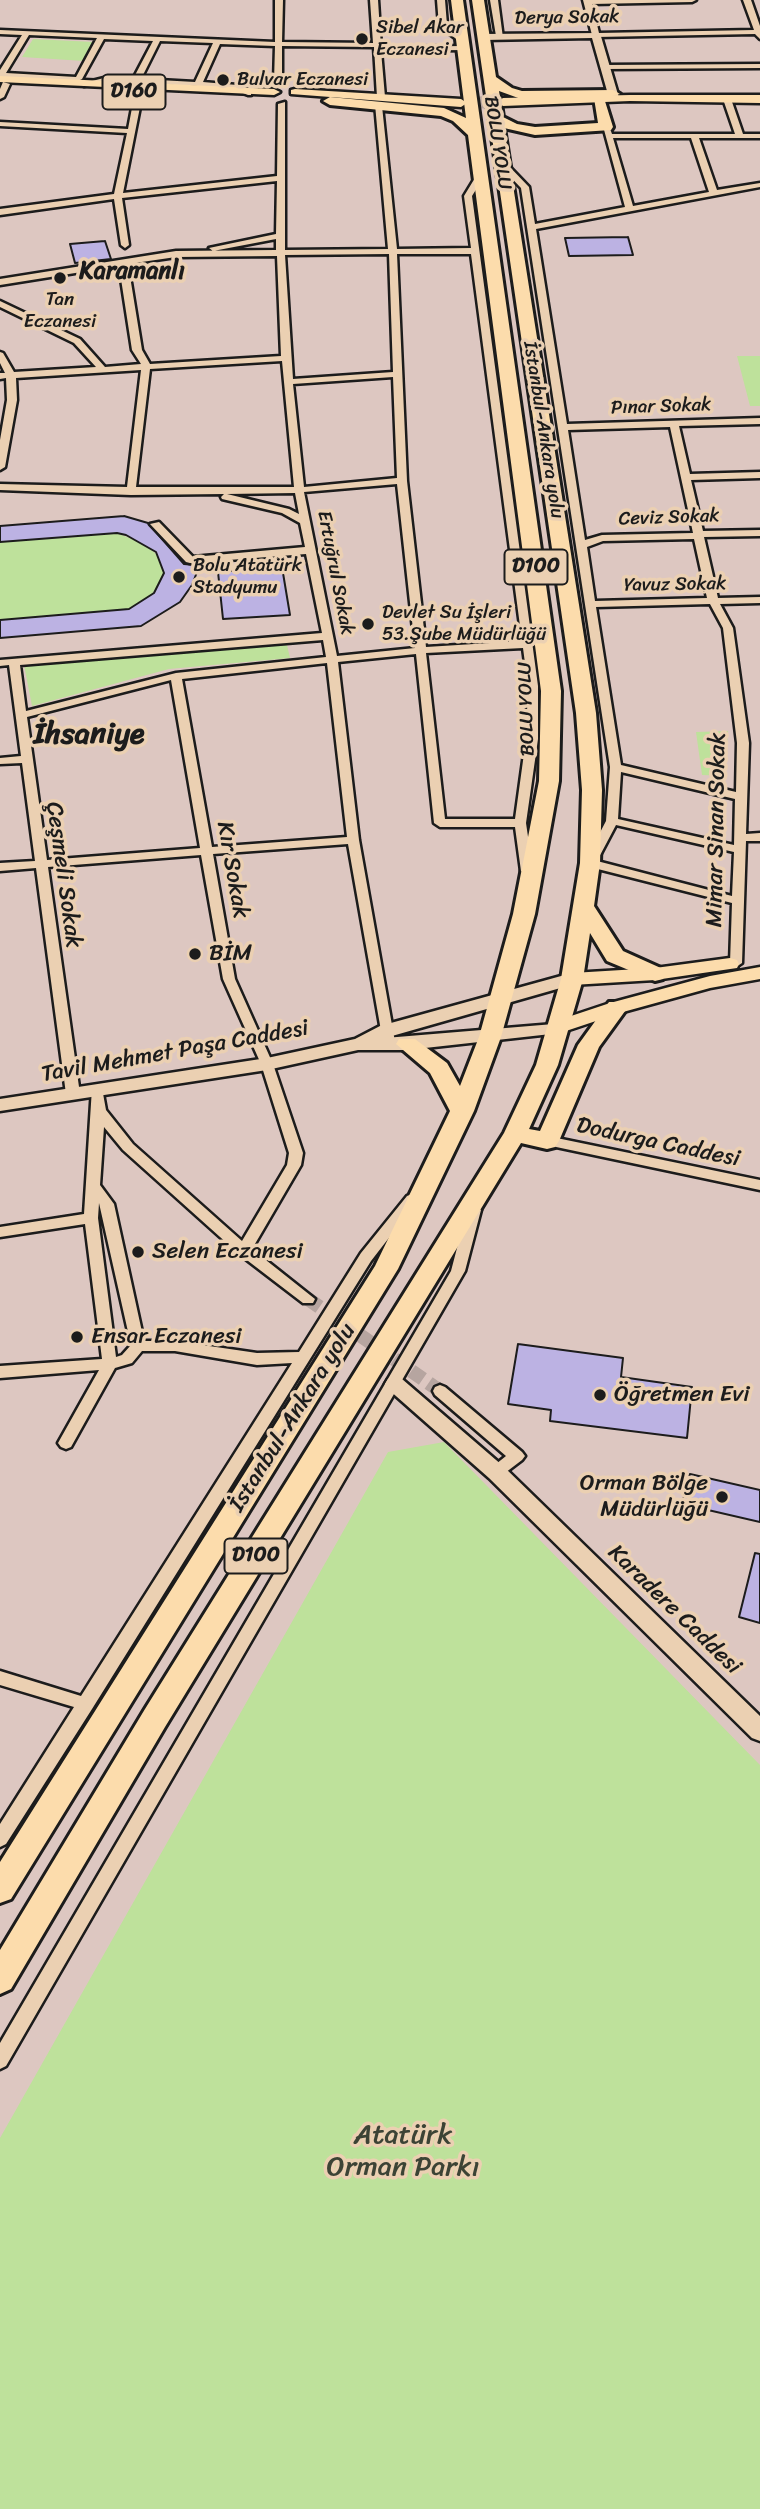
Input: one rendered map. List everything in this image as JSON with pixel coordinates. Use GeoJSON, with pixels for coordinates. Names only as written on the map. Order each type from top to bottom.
{"type":"FeatureCollection","features":[{"type":"Feature","properties":{"kind":"highway","name":"BOLU YOLU"},"geometry":{"type":"LineString","coordinates":[[457,0],[551,691],[549,781],[530,887],[501,997]]}},
{"type":"Feature","properties":{"kind":"highway","name":"İstanbul-Ankara yolu"},"geometry":{"type":"LineString","coordinates":[[478,0],[488,71],[500,108],[502,163],[586,713],[592,790],[590,863],[572,979],[560,1027]]}},
{"type":"Feature","properties":{"kind":"highway"},"geometry":{"type":"LineString","coordinates":[[488,71],[507,92],[521,95],[613,96]]}},
{"type":"Feature","properties":{"kind":"highway"},"geometry":{"type":"LineString","coordinates":[[380,102],[446,97],[455,92],[466,78]]}},
{"type":"Feature","properties":{"kind":"highway"},"geometry":{"type":"LineString","coordinates":[[334,99],[380,102],[449,114],[475,134]]}},
{"type":"Feature","properties":{"kind":"highway"},"geometry":{"type":"LineString","coordinates":[[500,108],[513,127],[535,131],[607,131],[599,101]]}},
{"type":"Feature","properties":{"kind":"highway"},"geometry":{"type":"LineString","coordinates":[[502,163],[516,141],[535,131]]}},
{"type":"Feature","properties":{"kind":"highway"},"geometry":{"type":"LineString","coordinates":[[583,906],[615,956],[655,974]]}},
{"type":"Feature","properties":{"kind":"highway","name":"İstanbul-Ankara yolu"},"geometry":{"type":"LineString","coordinates":[[0,1889],[386,1269],[462,1111],[490,1037],[501,997]]}},
{"type":"Feature","properties":{"kind":"highway"},"geometry":{"type":"LineString","coordinates":[[515,1134],[547,1141],[589,1045],[617,1007]]}},
{"type":"Feature","properties":{"kind":"highway","name":"D100"},"geometry":{"type":"LineString","coordinates":[[515,1134],[547,1065],[560,1027]]}},
{"type":"Feature","properties":{"kind":"highway"},"geometry":{"type":"LineString","coordinates":[[394,1040],[439,1068],[462,1111]]}},
{"type":"Feature","properties":{"kind":"highway","name":"İstanbul-Ankara yolu"},"geometry":{"type":"LineString","coordinates":[[0,1979],[155,1718],[515,1134]]}},
{"type":"Feature","properties":{"kind":"main road","name":"Derya Sokak"},"geometry":{"type":"LineString","coordinates":[[484,37],[596,35]]}},
{"type":"Feature","properties":{"kind":"main road"},"geometry":{"type":"LineString","coordinates":[[596,35],[613,96]]}},
{"type":"Feature","properties":{"kind":"main road"},"geometry":{"type":"LineString","coordinates":[[488,71],[500,36]]}},
{"type":"Feature","properties":{"kind":"main road","name":"D160"},"geometry":{"type":"LineString","coordinates":[[1,80],[248,93],[273,91]]}},
{"type":"Feature","properties":{"kind":"main road","name":"D160"},"geometry":{"type":"LineString","coordinates":[[1,80],[273,91],[334,99],[461,104]]}},
{"type":"Feature","properties":{"kind":"main road","name":"D160"},"geometry":{"type":"LineString","coordinates":[[273,91],[282,104],[297,96]]}},
{"type":"Feature","properties":{"kind":"main road"},"geometry":{"type":"LineString","coordinates":[[500,108],[613,96],[760,99]]}},
{"type":"Feature","properties":{"kind":"main road"},"geometry":{"type":"LineString","coordinates":[[500,108],[644,98]]}},
{"type":"Feature","properties":{"kind":"main road"},"geometry":{"type":"LineString","coordinates":[[394,1040],[501,997],[572,979],[655,974],[760,959]]}},
{"type":"Feature","properties":{"kind":"main road"},"geometry":{"type":"LineString","coordinates":[[394,1040],[490,1037],[560,1027],[617,1007],[709,982],[760,973]]}},
{"type":"Feature","properties":{"kind":"main road","name":"Tavil Mehmet Paşa Caddesi"},"geometry":{"type":"LineString","coordinates":[[0,1105],[267,1064],[358,1044],[394,1040]]}},
{"type":"Feature","properties":{"kind":"main road","name":"Karadere Caddesi"},"geometry":{"type":"LineString","coordinates":[[395,1384],[496,1472],[760,1731]]}},
{"type":"Feature","properties":{"kind":"street"},"geometry":{"type":"LineString","coordinates":[[273,91],[280,44],[279,0]]}},
{"type":"Feature","properties":{"kind":"street"},"geometry":{"type":"LineString","coordinates":[[374,0],[393,252],[402,481],[440,823],[520,823]]}},
{"type":"Feature","properties":{"kind":"street"},"geometry":{"type":"LineString","coordinates":[[441,0],[443,26],[462,44]]}},
{"type":"Feature","properties":{"kind":"street"},"geometry":{"type":"LineString","coordinates":[[494,0],[500,36]]}},
{"type":"Feature","properties":{"kind":"street"},"geometry":{"type":"LineString","coordinates":[[596,35],[587,1],[692,0]]}},
{"type":"Feature","properties":{"kind":"street"},"geometry":{"type":"LineString","coordinates":[[747,0],[759,33]]}},
{"type":"Feature","properties":{"kind":"street"},"geometry":{"type":"LineString","coordinates":[[0,32],[377,47],[462,44]]}},
{"type":"Feature","properties":{"kind":"street"},"geometry":{"type":"LineString","coordinates":[[0,97],[1,80],[27,33]]}},
{"type":"Feature","properties":{"kind":"street","name":"Derya Sokak"},"geometry":{"type":"LineString","coordinates":[[596,35],[759,33]]}},
{"type":"Feature","properties":{"kind":"street"},"geometry":{"type":"LineString","coordinates":[[1,80],[78,79],[102,36]]}},
{"type":"Feature","properties":{"kind":"street"},"geometry":{"type":"LineString","coordinates":[[125,245],[118,196],[137,87],[158,37]]}},
{"type":"Feature","properties":{"kind":"street"},"geometry":{"type":"LineString","coordinates":[[198,85],[218,41]]}},
{"type":"Feature","properties":{"kind":"street"},"geometry":{"type":"LineString","coordinates":[[605,66],[760,66]]}},
{"type":"Feature","properties":{"kind":"street"},"geometry":{"type":"LineString","coordinates":[[84,84],[104,80],[137,87],[198,85],[234,87],[248,93]]}},
{"type":"Feature","properties":{"kind":"street"},"geometry":{"type":"LineString","coordinates":[[727,99],[740,136]]}},
{"type":"Feature","properties":{"kind":"street","name":"Ertuğrul Sokak"},"geometry":{"type":"LineString","coordinates":[[282,104],[280,236],[286,358],[299,490],[332,659],[353,840],[394,1040]]}},
{"type":"Feature","properties":{"kind":"street"},"geometry":{"type":"LineString","coordinates":[[0,124],[129,131]]}},
{"type":"Feature","properties":{"kind":"street"},"geometry":{"type":"LineString","coordinates":[[630,209],[607,131],[694,136],[760,136]]}},
{"type":"Feature","properties":{"kind":"street"},"geometry":{"type":"LineString","coordinates":[[694,136],[715,193]]}},
{"type":"Feature","properties":{"kind":"street"},"geometry":{"type":"LineString","coordinates":[[502,163],[525,187],[616,767],[612,821],[590,863],[737,901]]}},
{"type":"Feature","properties":{"kind":"street"},"geometry":{"type":"LineString","coordinates":[[481,175],[468,196],[529,644],[533,717],[520,823],[530,887]]}},
{"type":"Feature","properties":{"kind":"street"},"geometry":{"type":"LineString","coordinates":[[0,212],[281,178]]}},
{"type":"Feature","properties":{"kind":"street"},"geometry":{"type":"LineString","coordinates":[[532,227],[760,184]]}},
{"type":"Feature","properties":{"kind":"street"},"geometry":{"type":"LineString","coordinates":[[0,282],[280,236]]}},
{"type":"Feature","properties":{"kind":"street"},"geometry":{"type":"LineString","coordinates":[[176,254],[477,251]]}},
{"type":"Feature","properties":{"kind":"street"},"geometry":{"type":"LineString","coordinates":[[123,261],[137,350],[146,365],[131,492]]}},
{"type":"Feature","properties":{"kind":"street"},"geometry":{"type":"LineString","coordinates":[[0,304],[77,341],[101,368]]}},
{"type":"Feature","properties":{"kind":"street"},"geometry":{"type":"LineString","coordinates":[[0,355],[12,400],[0,467]]}},
{"type":"Feature","properties":{"kind":"street"},"geometry":{"type":"LineString","coordinates":[[5,375],[286,358]]}},
{"type":"Feature","properties":{"kind":"street"},"geometry":{"type":"LineString","coordinates":[[289,382],[397,374]]}},
{"type":"Feature","properties":{"kind":"street","name":"Pınar Sokak"},"geometry":{"type":"LineString","coordinates":[[562,428],[760,421]]}},
{"type":"Feature","properties":{"kind":"street","name":"Mimar Sinan Sokak"},"geometry":{"type":"LineString","coordinates":[[674,424],[713,601],[728,628],[743,743],[736,963]]}},
{"type":"Feature","properties":{"kind":"street"},"geometry":{"type":"LineString","coordinates":[[686,477],[760,475]]}},
{"type":"Feature","properties":{"kind":"street"},"geometry":{"type":"LineString","coordinates":[[0,486],[197,492],[299,490],[402,481]]}},
{"type":"Feature","properties":{"kind":"street"},"geometry":{"type":"LineString","coordinates":[[197,492],[266,506],[306,522]]}},
{"type":"Feature","properties":{"kind":"street"},"geometry":{"type":"LineString","coordinates":[[155,524],[190,561],[312,550]]}},
{"type":"Feature","properties":{"kind":"street","name":"Ceviz Sokak"},"geometry":{"type":"LineString","coordinates":[[581,545],[602,538],[760,533]]}},
{"type":"Feature","properties":{"kind":"street","name":"Yavuz Sokak"},"geometry":{"type":"LineString","coordinates":[[591,604],[760,600]]}},
{"type":"Feature","properties":{"kind":"street"},"geometry":{"type":"LineString","coordinates":[[0,663],[327,636]]}},
{"type":"Feature","properties":{"kind":"street"},"geometry":{"type":"LineString","coordinates":[[22,715],[176,676],[422,650],[529,644]]}},
{"type":"Feature","properties":{"kind":"street","name":"Çeşmeli Sokak"},"geometry":{"type":"LineString","coordinates":[[14,661],[73,1094]]}},
{"type":"Feature","properties":{"kind":"street","name":"Kır Sokak"},"geometry":{"type":"LineString","coordinates":[[176,676],[229,979],[267,1064],[296,1153],[294,1165],[244,1250]]}},
{"type":"Feature","properties":{"kind":"street"},"geometry":{"type":"LineString","coordinates":[[0,761],[27,759]]}},
{"type":"Feature","properties":{"kind":"street"},"geometry":{"type":"LineString","coordinates":[[616,767],[742,796]]}},
{"type":"Feature","properties":{"kind":"street"},"geometry":{"type":"LineString","coordinates":[[612,821],[741,844],[760,837]]}},
{"type":"Feature","properties":{"kind":"street"},"geometry":{"type":"LineString","coordinates":[[0,867],[353,840]]}},
{"type":"Feature","properties":{"kind":"street"},"geometry":{"type":"LineString","coordinates":[[66,1443],[110,1364],[91,1218],[99,1111],[97,1091]]}},
{"type":"Feature","properties":{"kind":"street"},"geometry":{"type":"LineString","coordinates":[[99,1111],[122,1140],[244,1250],[308,1299]]}},
{"type":"Feature","properties":{"kind":"street"},"geometry":{"type":"LineString","coordinates":[[96,1154],[122,1140]]}},
{"type":"Feature","properties":{"kind":"street","name":"Dodurga Caddesi"},"geometry":{"type":"LineString","coordinates":[[547,1141],[760,1185]]}},
{"type":"Feature","properties":{"kind":"street"},"geometry":{"type":"LineString","coordinates":[[0,1839],[366,1257],[433,1173]]}},
{"type":"Feature","properties":{"kind":"street"},"geometry":{"type":"LineString","coordinates":[[94,1186],[107,1204],[138,1346]]}},
{"type":"Feature","properties":{"kind":"street"},"geometry":{"type":"LineString","coordinates":[[0,2060],[395,1384],[458,1271],[477,1198]]}},
{"type":"Feature","properties":{"kind":"street"},"geometry":{"type":"LineString","coordinates":[[0,1233],[91,1218]]}},
{"type":"Feature","properties":{"kind":"street"},"geometry":{"type":"LineString","coordinates":[[0,1372],[110,1364],[127,1359],[138,1346],[175,1346],[257,1359],[303,1357]]}},
{"type":"Feature","properties":{"kind":"street"},"geometry":{"type":"LineString","coordinates":[[440,1391],[517,1456],[496,1472]]}},
{"type":"Feature","properties":{"kind":"street"},"geometry":{"type":"LineString","coordinates":[[0,1678],[86,1704]]}},
{"type":"Feature","properties":{"kind":"green space"},"geometry":{"type":"Polygon","coordinates":[[[33,39],[94,42],[84,61],[22,57],[33,39]]]}},
{"type":"Feature","properties":{"kind":"green space"},"geometry":{"type":"Polygon","coordinates":[[[737,356],[760,356],[760,406],[750,406],[737,356]]]}},
{"type":"Feature","properties":{"kind":"green space"},"geometry":{"type":"Polygon","coordinates":[[[117,533],[147,545],[159,557],[164,575],[152,594],[129,609],[0,620],[0,542],[117,533]]]}},
{"type":"Feature","properties":{"kind":"green space"},"geometry":{"type":"Polygon","coordinates":[[[287,645],[290,658],[169,669],[32,706],[24,665],[287,645]]]}},
{"type":"Feature","properties":{"kind":"green space"},"geometry":{"type":"Polygon","coordinates":[[[728,731],[725,776],[702,775],[696,732],[728,731]]]}},
{"type":"Feature","properties":{"kind":"green space","name":"Atatürk Orman Parkı"},"geometry":{"type":"Polygon","coordinates":[[[444,1442],[760,1765],[760,2509],[0,2509],[0,2138],[388,1452],[444,1442]]]}},
{"type":"Feature","properties":{"kind":"building"},"geometry":{"type":"Polygon","coordinates":[[[628,237],[633,255],[569,256],[565,238],[628,237]]]}},
{"type":"Feature","properties":{"kind":"building"},"geometry":{"type":"Polygon","coordinates":[[[105,241],[111,259],[75,263],[70,244],[105,241]]]}},
{"type":"Feature","properties":{"kind":"building","name":"Bolu Atatürk Stadyumu"},"geometry":{"type":"Polygon","coordinates":[[[124,516],[148,523],[184,564],[195,565],[197,572],[192,585],[180,602],[141,626],[0,638],[0,620],[129,609],[154,593],[164,573],[156,552],[126,535],[117,533],[0,542],[0,526],[124,516]]]}},
{"type":"Feature","properties":{"kind":"building"},"geometry":{"type":"Polygon","coordinates":[[[282,567],[290,615],[223,619],[218,572],[282,567]]]}},
{"type":"Feature","properties":{"kind":"building","name":"Öğretmen Evi"},"geometry":{"type":"Polygon","coordinates":[[[518,1344],[623,1358],[621,1377],[692,1387],[687,1438],[550,1421],[551,1410],[508,1404],[518,1344]]]}},
{"type":"Feature","properties":{"kind":"building","name":"Orman Bölge Müdürlüğü"},"geometry":{"type":"Polygon","coordinates":[[[690,1474],[760,1490],[760,1522],[682,1504],[690,1474]]]}},
{"type":"Feature","properties":{"kind":"building","name":"Orman Bölge Müdürlüğü"},"geometry":{"type":"Polygon","coordinates":[[[755,1553],[760,1554],[760,1623],[739,1617],[755,1553]]]}},
{"type":"Feature","properties":{"kind":"tunnel"},"geometry":{"type":"LineString","coordinates":[[461,103],[503,102]]}},
{"type":"Feature","properties":{"kind":"tunnel"},"geometry":{"type":"LineString","coordinates":[[308,1299],[440,1391]]}},
{"type":"Feature","properties":{"kind":"place","name":"Sibel Akar Eczanesi"},"geometry":{"type":"Point","coordinates":[362,39]}},
{"type":"Feature","properties":{"kind":"place","name":"Bulvar Eczanesi"},"geometry":{"type":"Point","coordinates":[223,80]}},
{"type":"Feature","properties":{"kind":"place","name":"Tan Eczanesi"},"geometry":{"type":"Point","coordinates":[60,278]}},
{"type":"Feature","properties":{"kind":"place","name":"Bolu Atatürk Stadyumu"},"geometry":{"type":"Point","coordinates":[179,577]}},
{"type":"Feature","properties":{"kind":"place","name":"Devlet Su İşleri 53.Şube Müdürlüğü"},"geometry":{"type":"Point","coordinates":[368,624]}},
{"type":"Feature","properties":{"kind":"place","name":"BİM"},"geometry":{"type":"Point","coordinates":[195,954]}},
{"type":"Feature","properties":{"kind":"place","name":"Selen Eczanesi"},"geometry":{"type":"Point","coordinates":[138,1252]}},
{"type":"Feature","properties":{"kind":"place","name":"Ensar Eczanesi"},"geometry":{"type":"Point","coordinates":[77,1337]}},
{"type":"Feature","properties":{"kind":"place","name":"Öğretmen Evi"},"geometry":{"type":"Point","coordinates":[600,1395]}},
{"type":"Feature","properties":{"kind":"place","name":"Orman Bölge Müdürlüğü"},"geometry":{"type":"Point","coordinates":[722,1497]}},
{"type":"Feature","properties":{"kind":"district","name":"Karamanlı"},"geometry":{"type":"Point","coordinates":[132,272]}},
{"type":"Feature","properties":{"kind":"district","name":"İhsaniye"},"geometry":{"type":"Point","coordinates":[89,735]}}]}
